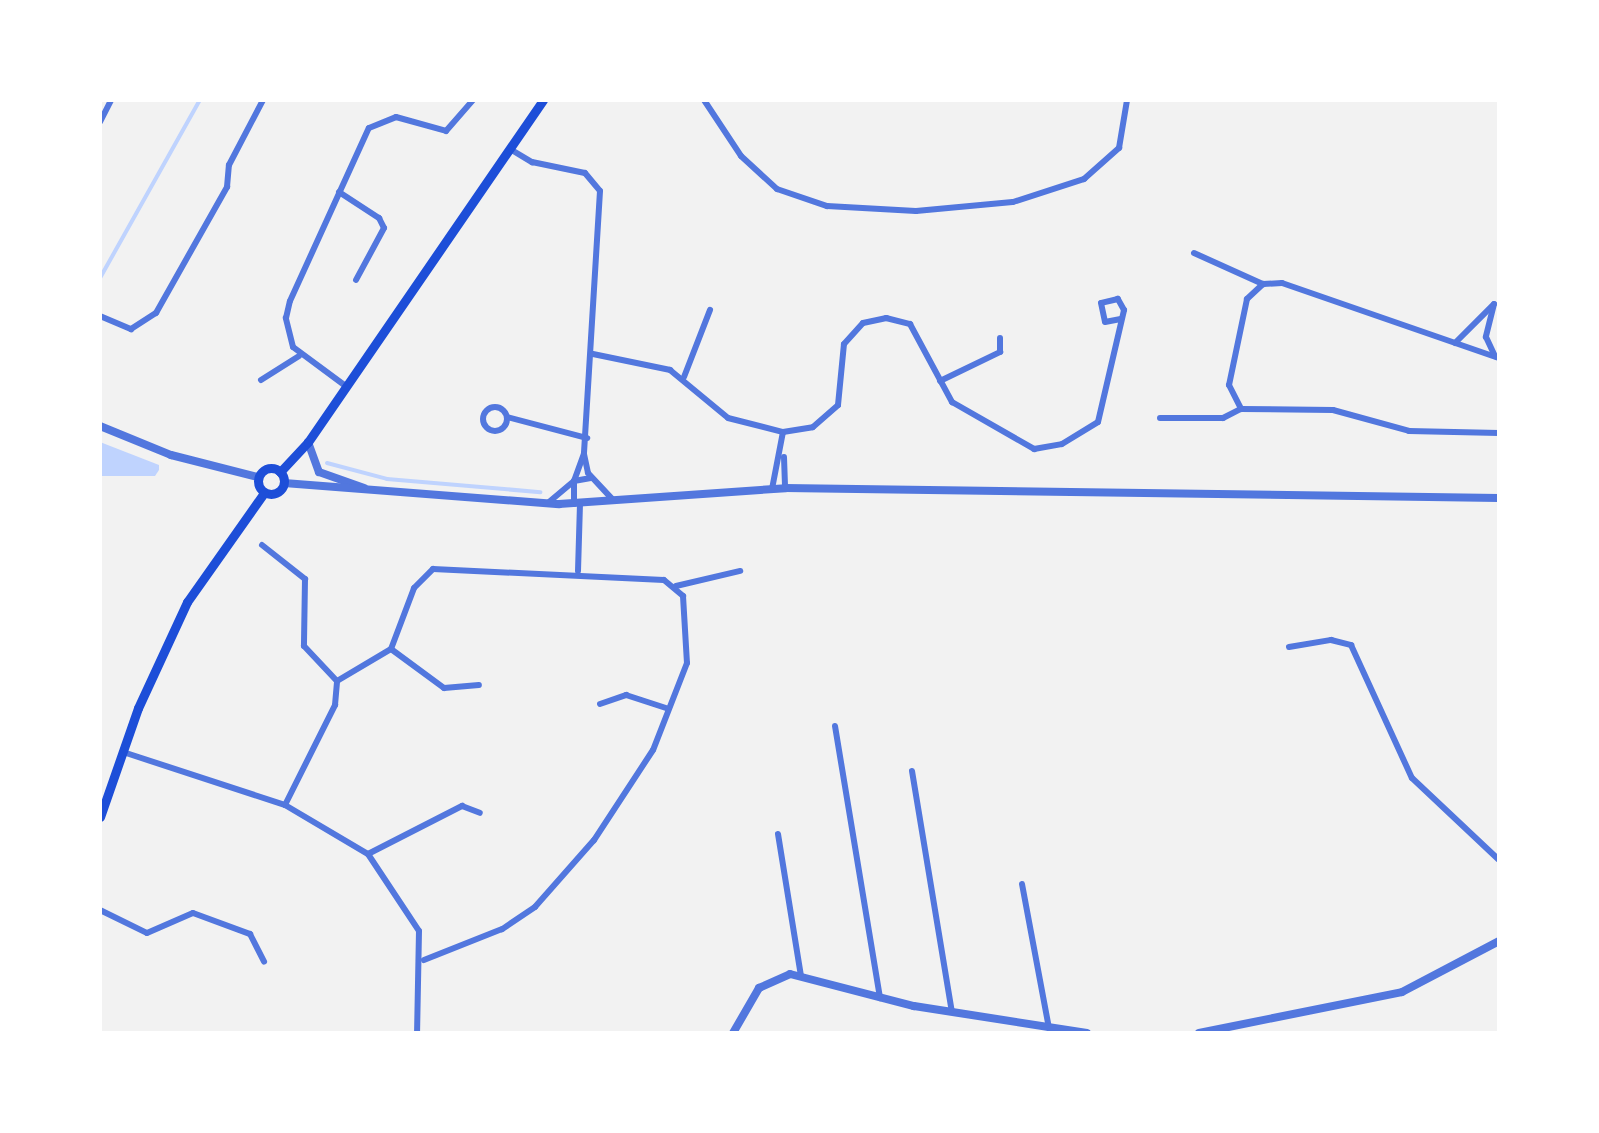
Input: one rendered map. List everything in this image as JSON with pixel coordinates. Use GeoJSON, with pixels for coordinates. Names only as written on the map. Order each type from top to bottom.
{"type":"FeatureCollection","features":[{"type":"Feature","properties":{"kind":"main road"},"geometry":{"type":"LineString","coordinates":[[280,472],[308,442],[543,100]]}},
{"type":"Feature","properties":{"kind":"main road"},"geometry":{"type":"LineString","coordinates":[[264,492],[258,477],[267,468],[280,472]]}},
{"type":"Feature","properties":{"kind":"main road"},"geometry":{"type":"LineString","coordinates":[[264,492],[276,493],[284,483],[280,472]]}},
{"type":"Feature","properties":{"kind":"main road"},"geometry":{"type":"LineString","coordinates":[[100,817],[104,781],[122,752],[187,602],[264,492]]}},
{"type":"Feature","properties":{"kind":"street"},"geometry":{"type":"LineString","coordinates":[[100,122],[111,100]]}},
{"type":"Feature","properties":{"kind":"street"},"geometry":{"type":"LineString","coordinates":[[100,316],[131,329],[156,313],[227,186],[229,165],[263,100]]}},
{"type":"Feature","properties":{"kind":"street"},"geometry":{"type":"LineString","coordinates":[[347,386],[299,356],[286,314],[338,192],[378,120],[396,117],[446,131],[473,100]]}},
{"type":"Feature","properties":{"kind":"street"},"geometry":{"type":"LineString","coordinates":[[704,100],[750,167],[777,189],[827,206],[898,211],[984,207],[1084,179],[1119,148],[1127,100]]}},
{"type":"Feature","properties":{"kind":"street"},"geometry":{"type":"LineString","coordinates":[[510,149],[532,162],[586,173],[600,191],[587,438],[574,481],[578,572]]}},
{"type":"Feature","properties":{"kind":"street"},"geometry":{"type":"LineString","coordinates":[[338,192],[379,218],[384,228],[356,280]]}},
{"type":"Feature","properties":{"kind":"street"},"geometry":{"type":"LineString","coordinates":[[1194,253],[1263,284],[1282,283],[1497,357]]}},
{"type":"Feature","properties":{"kind":"street"},"geometry":{"type":"LineString","coordinates":[[1241,409],[1229,384],[1245,304],[1263,284]]}},
{"type":"Feature","properties":{"kind":"street"},"geometry":{"type":"LineString","coordinates":[[593,354],[684,377],[723,416],[783,432],[813,427],[834,411],[846,339],[869,321],[910,324],[940,382],[958,407],[1024,447],[1062,444],[1098,422],[1121,319],[1118,300],[1102,302],[1105,322],[1121,319]]}},
{"type":"Feature","properties":{"kind":"street"},"geometry":{"type":"LineString","coordinates":[[1455,343],[1497,302]]}},
{"type":"Feature","properties":{"kind":"street"},"geometry":{"type":"LineString","coordinates":[[1497,302],[1486,337],[1497,357]]}},
{"type":"Feature","properties":{"kind":"street"},"geometry":{"type":"LineString","coordinates":[[684,377],[710,310]]}},
{"type":"Feature","properties":{"kind":"street"},"geometry":{"type":"LineString","coordinates":[[940,382],[1000,352],[1000,338]]}},
{"type":"Feature","properties":{"kind":"street"},"geometry":{"type":"LineString","coordinates":[[260,380],[299,356]]}},
{"type":"Feature","properties":{"kind":"street"},"geometry":{"type":"LineString","coordinates":[[1160,418],[1223,418],[1241,409],[1333,410],[1408,432],[1499,433]]}},
{"type":"Feature","properties":{"kind":"street"},"geometry":{"type":"LineString","coordinates":[[507,417],[587,438]]}},
{"type":"Feature","properties":{"kind":"street"},"geometry":{"type":"LineString","coordinates":[[100,426],[171,456],[258,477]]}},
{"type":"Feature","properties":{"kind":"street"},"geometry":{"type":"LineString","coordinates":[[783,432],[785,488]]}},
{"type":"Feature","properties":{"kind":"street"},"geometry":{"type":"LineString","coordinates":[[308,442],[319,472],[388,494]]}},
{"type":"Feature","properties":{"kind":"street"},"geometry":{"type":"LineString","coordinates":[[584,454],[592,478],[618,501]]}},
{"type":"Feature","properties":{"kind":"street"},"geometry":{"type":"LineString","coordinates":[[772,488],[783,456]]}},
{"type":"Feature","properties":{"kind":"street"},"geometry":{"type":"LineString","coordinates":[[544,504],[574,481],[592,478]]}},
{"type":"Feature","properties":{"kind":"street"},"geometry":{"type":"LineString","coordinates":[[284,483],[544,504],[772,488],[1499,498]]}},
{"type":"Feature","properties":{"kind":"street"},"geometry":{"type":"LineString","coordinates":[[262,545],[304,580],[304,646],[337,681],[335,705],[286,805]]}},
{"type":"Feature","properties":{"kind":"street"},"geometry":{"type":"LineString","coordinates":[[337,681],[391,649],[414,588],[433,569],[578,572],[676,586],[740,571]]}},
{"type":"Feature","properties":{"kind":"street"},"geometry":{"type":"LineString","coordinates":[[424,960],[502,928],[562,881],[653,750],[690,653],[683,596],[676,586]]}},
{"type":"Feature","properties":{"kind":"street"},"geometry":{"type":"LineString","coordinates":[[1289,647],[1331,640],[1351,645],[1412,778],[1499,860]]}},
{"type":"Feature","properties":{"kind":"street"},"geometry":{"type":"LineString","coordinates":[[391,649],[444,688],[479,685]]}},
{"type":"Feature","properties":{"kind":"street"},"geometry":{"type":"LineString","coordinates":[[600,704],[619,695],[666,708]]}},
{"type":"Feature","properties":{"kind":"street"},"geometry":{"type":"LineString","coordinates":[[835,726],[880,998]]}},
{"type":"Feature","properties":{"kind":"street"},"geometry":{"type":"LineString","coordinates":[[122,752],[286,805],[368,854],[414,917],[424,960],[417,1033]]}},
{"type":"Feature","properties":{"kind":"street"},"geometry":{"type":"LineString","coordinates":[[912,771],[952,1013]]}},
{"type":"Feature","properties":{"kind":"street"},"geometry":{"type":"LineString","coordinates":[[368,854],[462,806],[480,813]]}},
{"type":"Feature","properties":{"kind":"street"},"geometry":{"type":"LineString","coordinates":[[778,834],[802,976]]}},
{"type":"Feature","properties":{"kind":"street"},"geometry":{"type":"LineString","coordinates":[[1022,884],[1049,1028]]}},
{"type":"Feature","properties":{"kind":"street"},"geometry":{"type":"LineString","coordinates":[[100,910],[147,933],[193,913],[250,934],[264,962]]}},
{"type":"Feature","properties":{"kind":"street"},"geometry":{"type":"LineString","coordinates":[[1199,1033],[1412,989],[1499,941]]}},
{"type":"Feature","properties":{"kind":"street"},"geometry":{"type":"LineString","coordinates":[[733,1033],[759,988],[781,975],[802,976],[952,1013],[1087,1033]]}},
{"type":"Feature","properties":{"kind":"water"},"geometry":{"type":"Polygon","coordinates":[[[100,442],[159,465],[159,470],[155,476],[100,476],[100,442]]]}},
{"type":"Feature","properties":{"kind":"waterway"},"geometry":{"type":"LineString","coordinates":[[100,278],[200,100]]}},
{"type":"Feature","properties":{"kind":"waterway"},"geometry":{"type":"LineString","coordinates":[[327,463],[387,479],[540,492]]}}]}
